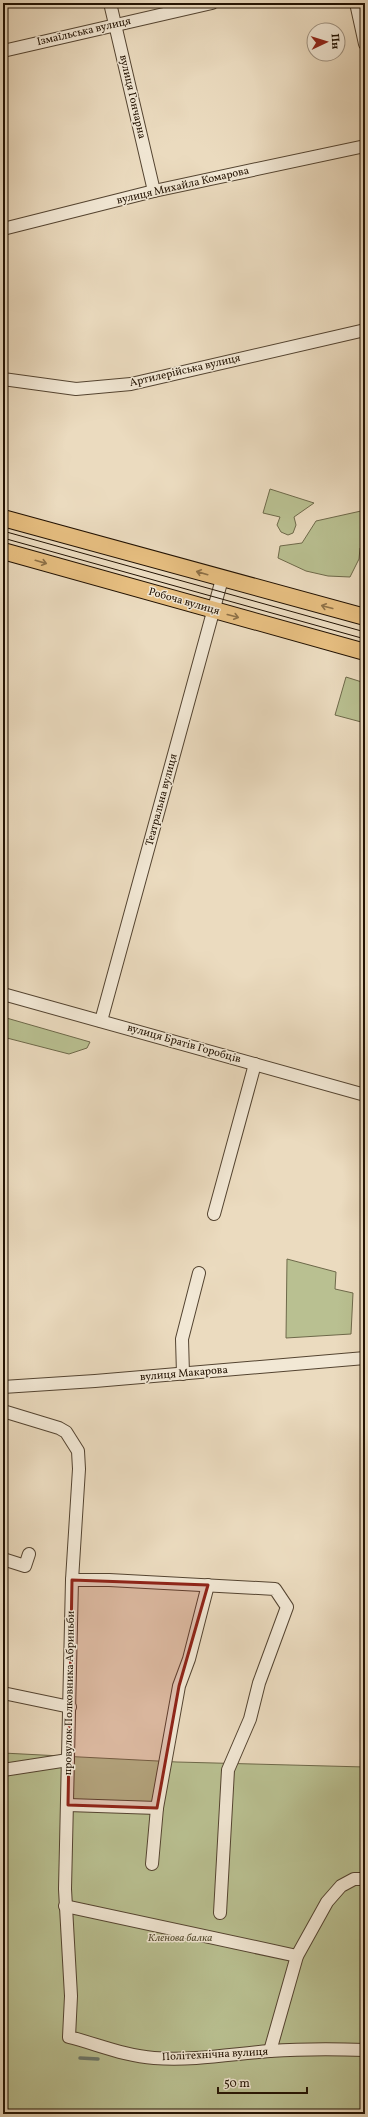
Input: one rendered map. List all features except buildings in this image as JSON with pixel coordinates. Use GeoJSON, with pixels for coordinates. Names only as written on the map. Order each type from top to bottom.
{"type":"FeatureCollection","features":[{"type":"Feature","properties":{"kind":"main road"},"geometry":{"type":"LineString","coordinates":[[3,518],[365,617]]}},
{"type":"Feature","properties":{"kind":"main road","name":"Робоча вулиця"},"geometry":{"type":"LineString","coordinates":[[3,551],[365,652]]}},
{"type":"Feature","properties":{"kind":"street","name":"вулиця Гончарна"},"geometry":{"type":"LineString","coordinates":[[110,3],[154,191]]}},
{"type":"Feature","properties":{"kind":"street","name":"Ізмаїльська вулиця"},"geometry":{"type":"LineString","coordinates":[[3,51],[115,24],[212,3]]}},
{"type":"Feature","properties":{"kind":"street"},"geometry":{"type":"LineString","coordinates":[[356,3],[365,44]]}},
{"type":"Feature","properties":{"kind":"street","name":"вулиця Михайла Комарова"},"geometry":{"type":"LineString","coordinates":[[3,229],[154,191],[365,146]]}},
{"type":"Feature","properties":{"kind":"street","name":"Артилерійська вулиця"},"geometry":{"type":"LineString","coordinates":[[3,379],[76,389],[131,384],[365,330]]}},
{"type":"Feature","properties":{"kind":"street","name":"Театральна вулиця"},"geometry":{"type":"LineString","coordinates":[[101,1021],[222,579]]}},
{"type":"Feature","properties":{"kind":"street","name":"вулиця Братів Горобців"},"geometry":{"type":"LineString","coordinates":[[3,994],[365,1095]]}},
{"type":"Feature","properties":{"kind":"street"},"geometry":{"type":"LineString","coordinates":[[214,1214],[255,1064]]}},
{"type":"Feature","properties":{"kind":"street"},"geometry":{"type":"LineString","coordinates":[[182,1374],[182,1339],[199,1273]]}},
{"type":"Feature","properties":{"kind":"street","name":"вулиця Макарова"},"geometry":{"type":"LineString","coordinates":[[3,1387],[182,1374],[365,1358]]}},
{"type":"Feature","properties":{"kind":"street","name":"провулок Полковника Абриньби"},"geometry":{"type":"LineString","coordinates":[[3,1411],[59,1428],[66,1432],[78,1452],[72,1580],[65,1906],[71,1996],[69,2037]]}},
{"type":"Feature","properties":{"kind":"street"},"geometry":{"type":"LineString","coordinates":[[3,1559],[25,1566],[29,1554]]}},
{"type":"Feature","properties":{"kind":"street"},"geometry":{"type":"LineString","coordinates":[[72,1580],[275,1589],[287,1606],[259,1683],[250,1719],[228,1770],[220,1913]]}},
{"type":"Feature","properties":{"kind":"street"},"geometry":{"type":"LineString","coordinates":[[152,1864],[157,1808],[179,1686],[189,1659],[208,1585]]}},
{"type":"Feature","properties":{"kind":"street"},"geometry":{"type":"LineString","coordinates":[[3,1693],[70,1707]]}},
{"type":"Feature","properties":{"kind":"street"},"geometry":{"type":"LineString","coordinates":[[3,1770],[68,1760]]}},
{"type":"Feature","properties":{"kind":"street"},"geometry":{"type":"LineString","coordinates":[[68,1805],[157,1808]]}},
{"type":"Feature","properties":{"kind":"street"},"geometry":{"type":"LineString","coordinates":[[270,2051],[296,1956],[326,1902],[342,1886],[354,1879],[365,1879]]}},
{"type":"Feature","properties":{"kind":"street"},"geometry":{"type":"LineString","coordinates":[[65,1906],[296,1956]]}},
{"type":"Feature","properties":{"kind":"street","name":"Політехнічна вулиця"},"geometry":{"type":"LineString","coordinates":[[69,2037],[103,2045],[128,2055],[154,2058],[239,2056],[270,2051],[365,2050]]}},
{"type":"Feature","properties":{"kind":"highlighted area"},"geometry":{"type":"Polygon","coordinates":[[[72,1580],[208,1585],[179,1686],[157,1808],[68,1805],[72,1580]]]}},
{"type":"Feature","properties":{"kind":"green space"},"geometry":{"type":"Polygon","coordinates":[[[365,486],[365,545],[360,548],[359,559],[350,577],[328,576],[306,571],[278,558],[280,546],[302,543],[316,521],[361,511],[365,486]]]}},
{"type":"Feature","properties":{"kind":"green space"},"geometry":{"type":"Polygon","coordinates":[[[270,489],[314,503],[294,517],[296,525],[293,533],[288,535],[281,532],[277,525],[280,517],[263,513],[270,489]]]}},
{"type":"Feature","properties":{"kind":"green space"},"geometry":{"type":"Polygon","coordinates":[[[346,677],[365,683],[365,723],[335,715],[346,677]]]}},
{"type":"Feature","properties":{"kind":"green space"},"geometry":{"type":"Polygon","coordinates":[[[3,1017],[90,1042],[87,1048],[69,1054],[3,1037],[3,1017]]]}},
{"type":"Feature","properties":{"kind":"green space"},"geometry":{"type":"Polygon","coordinates":[[[287,1259],[336,1272],[335,1289],[353,1293],[351,1334],[286,1338],[287,1259]]]}},
{"type":"Feature","properties":{"kind":"green space","name":"Кленова балка"},"geometry":{"type":"Polygon","coordinates":[[[3,1753],[177,1762],[365,1767],[365,2114],[3,2114],[3,1753]]]}},
{"type":"Feature","properties":{"kind":"waterway"},"geometry":{"type":"LineString","coordinates":[[80,2058],[98,2059]]}},
{"type":"Feature","properties":{"kind":"tram line"},"geometry":{"type":"LineString","coordinates":[[3,531],[365,632]]}},
{"type":"Feature","properties":{"kind":"tram line"},"geometry":{"type":"LineString","coordinates":[[3,538],[365,639]]}}]}
